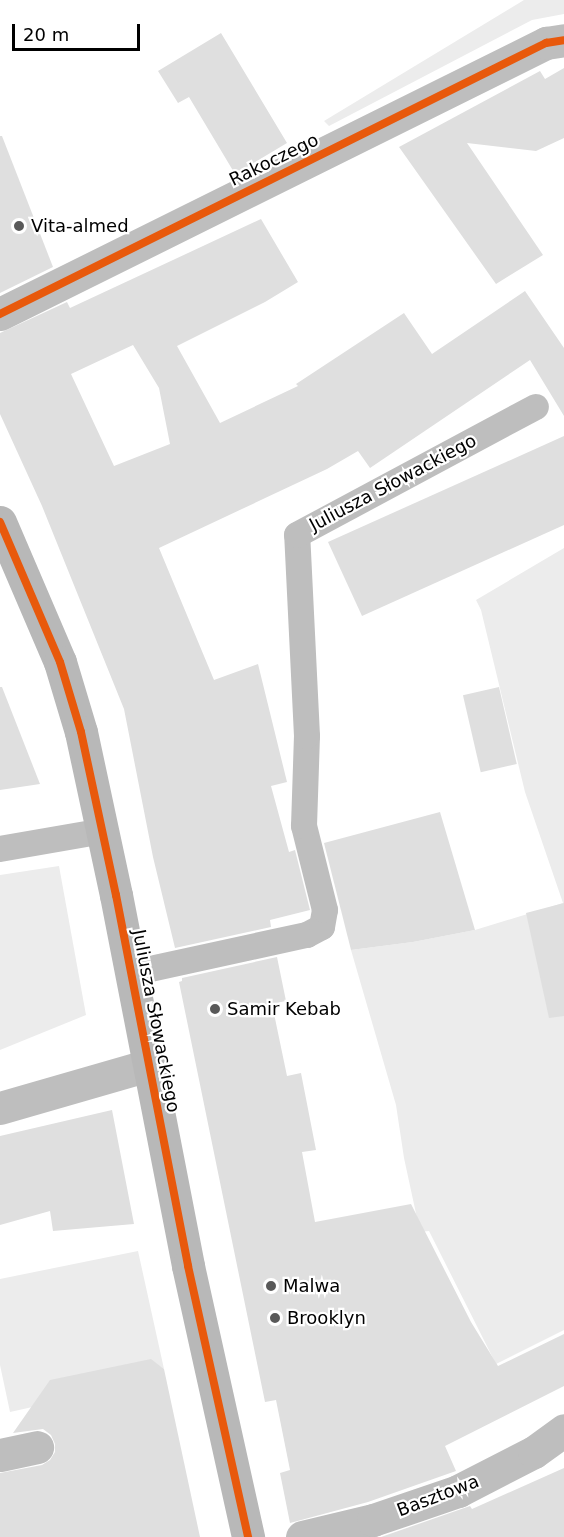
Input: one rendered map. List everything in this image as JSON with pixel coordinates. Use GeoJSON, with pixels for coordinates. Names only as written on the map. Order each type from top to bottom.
{"type":"FeatureCollection","features":[{"type":"Feature","properties":{"kind":"street","name":"Rakoczego"},"geometry":{"type":"LineString","coordinates":[[0,314],[536,48],[556,39],[564,40]]}},
{"type":"Feature","properties":{"kind":"street","name":"Juliusza Słowackiego"},"geometry":{"type":"LineString","coordinates":[[0,522],[60,662],[81,732],[132,973],[188,1266],[248,1537]]}},
{"type":"Feature","properties":{"kind":"street"},"geometry":{"type":"LineString","coordinates":[[0,1107],[149,1065]]}},
{"type":"Feature","properties":{"kind":"street","name":"Basztowa"},"geometry":{"type":"LineString","coordinates":[[302,1537],[373,1520],[458,1491],[534,1452],[564,1430]]}},
{"type":"Feature","properties":{"kind":"street"},"geometry":{"type":"LineString","coordinates":[[0,1455],[38,1447]]}},
{"type":"Feature","properties":{"kind":"lane","name":"Juliusza Słowackiego"},"geometry":{"type":"LineString","coordinates":[[132,973],[307,935],[322,927],[325,910],[304,826],[307,736],[297,535],[536,407]]}},
{"type":"Feature","properties":{"kind":"lane"},"geometry":{"type":"LineString","coordinates":[[0,849],[103,831]]}},
{"type":"Feature","properties":{"kind":"shaded area"},"geometry":{"type":"Polygon","coordinates":[[[524,0],[564,0],[564,14],[532,20],[329,126],[324,121],[524,0]]]}},
{"type":"Feature","properties":{"kind":"shaded area"},"geometry":{"type":"Polygon","coordinates":[[[564,548],[564,1330],[496,1364],[429,1231],[420,1232],[404,1158],[396,1105],[351,950],[413,942],[475,930],[563,903],[525,792],[481,610],[476,600],[564,548]]]}},
{"type":"Feature","properties":{"kind":"shaded area"},"geometry":{"type":"Polygon","coordinates":[[[59,866],[86,1015],[0,1050],[0,875],[59,866]]]}},
{"type":"Feature","properties":{"kind":"shaded area"},"geometry":{"type":"Polygon","coordinates":[[[138,1251],[164,1369],[151,1360],[46,1404],[10,1412],[0,1365],[0,1279],[138,1251]]]}},
{"type":"Feature","properties":{"kind":"building"},"geometry":{"type":"Polygon","coordinates":[[[221,33],[287,143],[235,174],[189,97],[178,103],[158,71],[221,33]]]}},
{"type":"Feature","properties":{"kind":"building"},"geometry":{"type":"Polygon","coordinates":[[[564,68],[564,138],[536,151],[467,143],[543,255],[496,284],[399,147],[540,71],[545,79],[564,68]]]}},
{"type":"Feature","properties":{"kind":"building","name":"Vita-almed"},"geometry":{"type":"Polygon","coordinates":[[[0,136],[2,136],[53,267],[0,293],[0,136]]]}},
{"type":"Feature","properties":{"kind":"building"},"geometry":{"type":"Polygon","coordinates":[[[261,219],[298,282],[265,302],[177,346],[220,423],[298,386],[296,384],[404,313],[432,354],[525,291],[564,348],[564,416],[530,360],[370,468],[358,451],[327,469],[159,548],[214,680],[258,664],[287,782],[271,786],[289,852],[295,850],[310,910],[270,920],[271,927],[175,948],[153,857],[124,709],[42,506],[0,414],[0,333],[67,302],[70,308],[261,219]],[[133,345],[71,374],[114,466],[170,444],[159,388],[133,345]]]}},
{"type":"Feature","properties":{"kind":"building"},"geometry":{"type":"Polygon","coordinates":[[[564,436],[564,525],[362,616],[328,542],[564,436]]]}},
{"type":"Feature","properties":{"kind":"building"},"geometry":{"type":"Polygon","coordinates":[[[0,687],[2,687],[40,784],[0,790],[0,687]]]}},
{"type":"Feature","properties":{"kind":"building"},"geometry":{"type":"Polygon","coordinates":[[[499,687],[517,764],[481,772],[463,695],[499,687]]]}},
{"type":"Feature","properties":{"kind":"building"},"geometry":{"type":"Polygon","coordinates":[[[440,812],[475,930],[413,942],[351,950],[324,843],[440,812]]]}},
{"type":"Feature","properties":{"kind":"building"},"geometry":{"type":"Polygon","coordinates":[[[564,903],[564,1016],[549,1018],[526,913],[564,903]]]}},
{"type":"Feature","properties":{"kind":"building"},"geometry":{"type":"Polygon","coordinates":[[[277,957],[286,1001],[272,1004],[287,1076],[301,1073],[316,1150],[302,1152],[315,1222],[411,1204],[471,1322],[498,1366],[564,1334],[564,1386],[445,1446],[456,1471],[368,1502],[290,1523],[280,1473],[290,1470],[276,1400],[265,1402],[179,982],[182,978],[277,957]]]}},
{"type":"Feature","properties":{"kind":"building"},"geometry":{"type":"Polygon","coordinates":[[[112,1110],[134,1224],[53,1231],[50,1211],[0,1225],[0,1136],[112,1110]]]}},
{"type":"Feature","properties":{"kind":"building"},"geometry":{"type":"Polygon","coordinates":[[[151,1359],[164,1369],[200,1537],[0,1537],[0,1473],[42,1465],[50,1460],[55,1452],[55,1444],[51,1435],[43,1429],[13,1433],[50,1380],[151,1359]]]}},
{"type":"Feature","properties":{"kind":"building"},"geometry":{"type":"Polygon","coordinates":[[[564,1468],[564,1537],[381,1537],[470,1506],[472,1509],[564,1468]]]}},
{"type":"Feature","properties":{"kind":"cycle path"},"geometry":{"type":"LineString","coordinates":[[0,314],[546,43],[564,40]]}},
{"type":"Feature","properties":{"kind":"cycle path"},"geometry":{"type":"LineString","coordinates":[[0,522],[60,662],[81,732],[116,895],[188,1266],[248,1537]]}},
{"type":"Feature","properties":{"kind":"place","name":"Vita-almed"},"geometry":{"type":"Point","coordinates":[19,226]}},
{"type":"Feature","properties":{"kind":"place","name":"Samir Kebab"},"geometry":{"type":"Point","coordinates":[215,1009]}},
{"type":"Feature","properties":{"kind":"place","name":"Malwa"},"geometry":{"type":"Point","coordinates":[271,1286]}},
{"type":"Feature","properties":{"kind":"place","name":"Brooklyn"},"geometry":{"type":"Point","coordinates":[275,1318]}}]}
